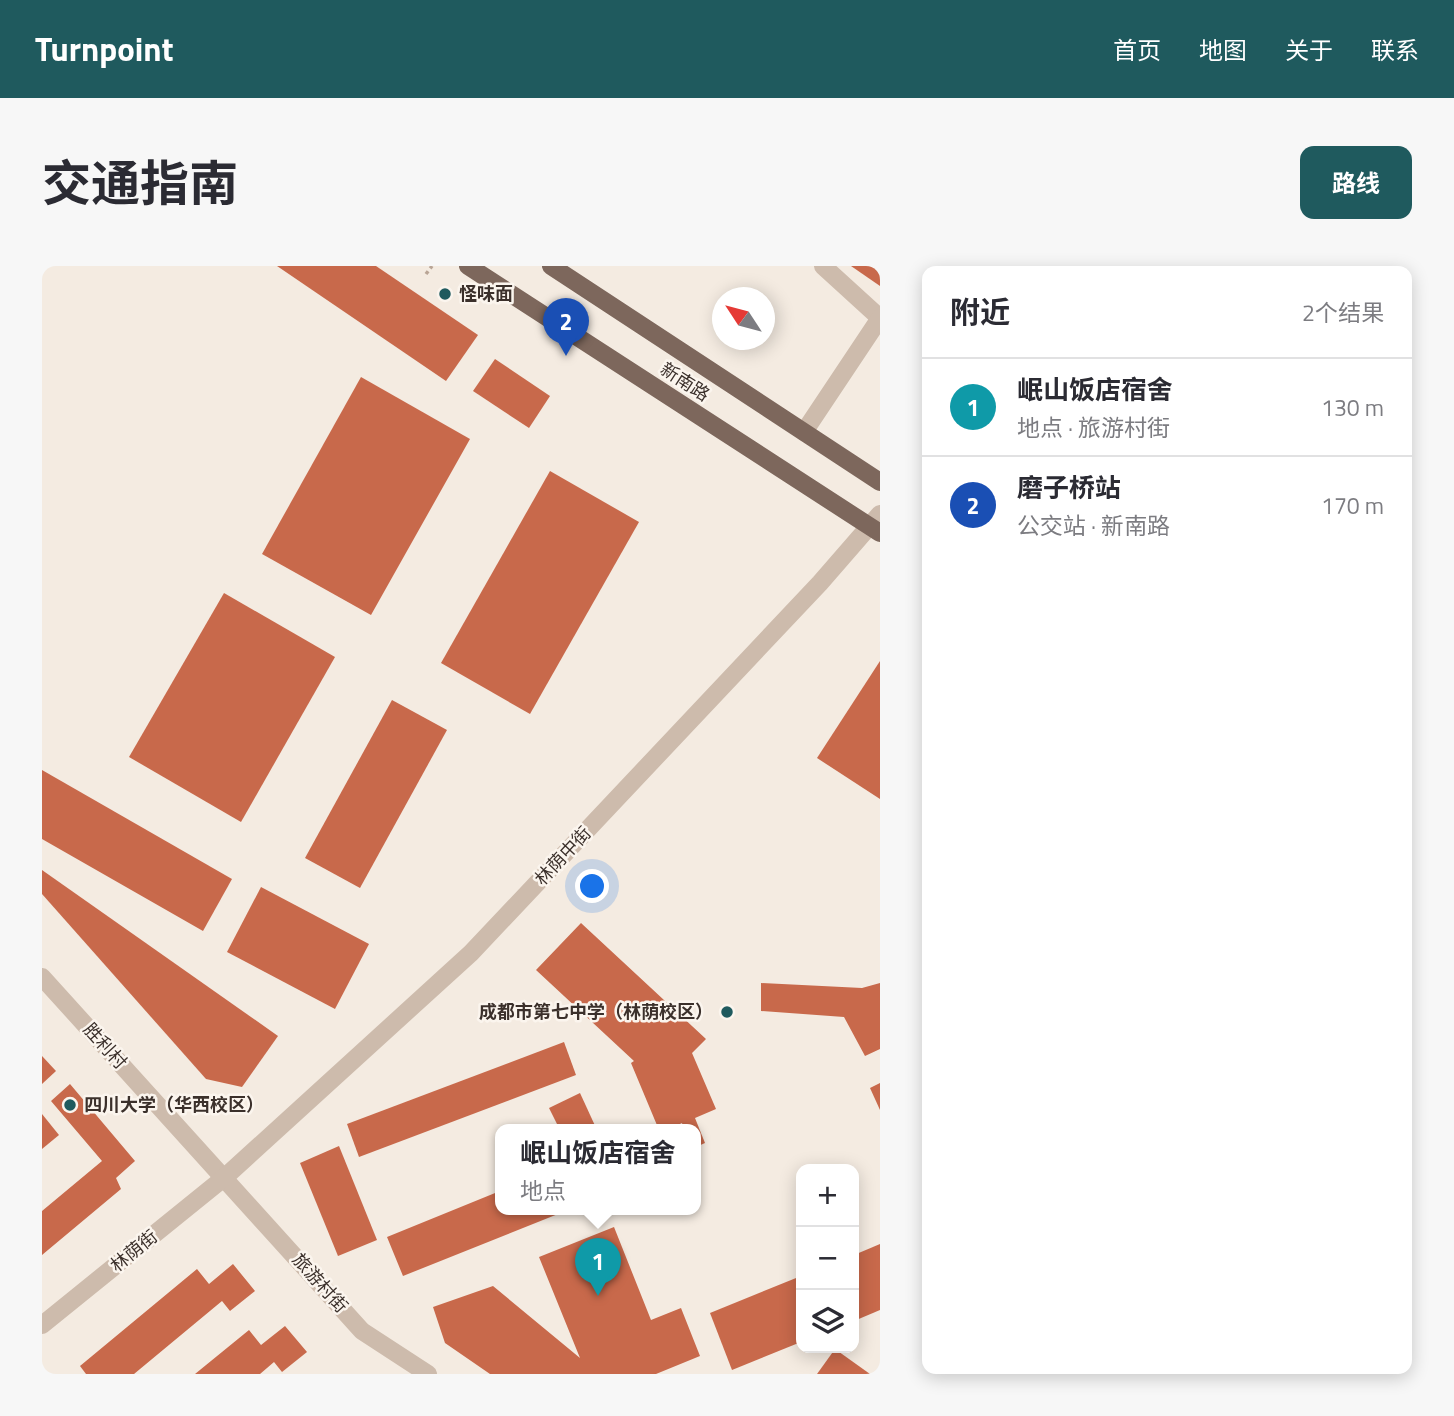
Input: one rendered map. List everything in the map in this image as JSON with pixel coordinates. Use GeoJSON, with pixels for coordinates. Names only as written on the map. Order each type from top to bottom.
{"type":"FeatureCollection","features":[{"type":"Feature","properties":{"kind":"main road","name":"新南路"},"geometry":{"type":"LineString","coordinates":[[468,266],[877,525]]}},
{"type":"Feature","properties":{"kind":"main road","name":"新南路"},"geometry":{"type":"LineString","coordinates":[[551,266],[880,482]]}},
{"type":"Feature","properties":{"kind":"street"},"geometry":{"type":"LineString","coordinates":[[804,432],[880,318],[822,266]]}},
{"type":"Feature","properties":{"kind":"street","name":"林荫中街"},"geometry":{"type":"LineString","coordinates":[[225,1177],[471,953],[877,525]]}},
{"type":"Feature","properties":{"kind":"street","name":"胜利村"},"geometry":{"type":"LineString","coordinates":[[42,977],[225,1177]]}},
{"type":"Feature","properties":{"kind":"street","name":"林荫街"},"geometry":{"type":"LineString","coordinates":[[42,1325],[225,1177]]}},
{"type":"Feature","properties":{"kind":"street","name":"旅游村街"},"geometry":{"type":"LineString","coordinates":[[225,1177],[362,1331],[428,1374]]}},
{"type":"Feature","properties":{"kind":"path"},"geometry":{"type":"LineString","coordinates":[[426,274],[432,266]]}},
{"type":"Feature","properties":{"kind":"building"},"geometry":{"type":"Polygon","coordinates":[[[277,266],[376,266],[478,335],[446,381],[277,266]]]}},
{"type":"Feature","properties":{"kind":"building"},"geometry":{"type":"Polygon","coordinates":[[[851,266],[880,266],[880,286],[851,266]]]}},
{"type":"Feature","properties":{"kind":"building"},"geometry":{"type":"Polygon","coordinates":[[[495,359],[550,396],[529,428],[473,391],[495,359]]]}},
{"type":"Feature","properties":{"kind":"building"},"geometry":{"type":"Polygon","coordinates":[[[361,377],[470,439],[371,615],[262,554],[361,377]]]}},
{"type":"Feature","properties":{"kind":"building"},"geometry":{"type":"Polygon","coordinates":[[[550,471],[639,522],[530,714],[441,663],[550,471]]]}},
{"type":"Feature","properties":{"kind":"building"},"geometry":{"type":"Polygon","coordinates":[[[224,593],[335,657],[241,822],[129,757],[224,593]]]}},
{"type":"Feature","properties":{"kind":"building"},"geometry":{"type":"Polygon","coordinates":[[[880,661],[880,799],[817,758],[880,661]]]}},
{"type":"Feature","properties":{"kind":"building"},"geometry":{"type":"Polygon","coordinates":[[[392,700],[447,730],[360,888],[305,858],[392,700]]]}},
{"type":"Feature","properties":{"kind":"building"},"geometry":{"type":"Polygon","coordinates":[[[42,770],[232,879],[203,931],[42,839],[42,770]]]}},
{"type":"Feature","properties":{"kind":"building"},"geometry":{"type":"Polygon","coordinates":[[[42,870],[278,1036],[242,1087],[206,1079],[42,894],[42,870]]]}},
{"type":"Feature","properties":{"kind":"building"},"geometry":{"type":"Polygon","coordinates":[[[261,887],[369,944],[335,1009],[227,952],[261,887]]]}},
{"type":"Feature","properties":{"kind":"building"},"geometry":{"type":"Polygon","coordinates":[[[581,923],[706,1039],[692,1053],[716,1109],[695,1118],[697,1124],[656,1124],[631,1063],[634,1061],[536,970],[581,923]]]}},
{"type":"Feature","properties":{"kind":"building"},"geometry":{"type":"Polygon","coordinates":[[[761,983],[862,988],[880,983],[880,1049],[865,1056],[844,1017],[761,1011],[761,983]]]}},
{"type":"Feature","properties":{"kind":"building"},"geometry":{"type":"Polygon","coordinates":[[[564,1042],[576,1075],[359,1157],[347,1124],[564,1042]]]}},
{"type":"Feature","properties":{"kind":"building"},"geometry":{"type":"Polygon","coordinates":[[[42,1056],[56,1071],[42,1084],[42,1056]]]}},
{"type":"Feature","properties":{"kind":"building"},"geometry":{"type":"Polygon","coordinates":[[[880,1083],[880,1110],[870,1088],[880,1083]]]}},
{"type":"Feature","properties":{"kind":"building"},"geometry":{"type":"Polygon","coordinates":[[[70,1084],[135,1161],[116,1178],[121,1189],[42,1255],[42,1211],[102,1161],[51,1101],[70,1084]]]}},
{"type":"Feature","properties":{"kind":"building"},"geometry":{"type":"Polygon","coordinates":[[[580,1093],[594,1124],[557,1124],[549,1108],[580,1093]]]}},
{"type":"Feature","properties":{"kind":"building"},"geometry":{"type":"Polygon","coordinates":[[[42,1114],[59,1135],[42,1149],[42,1114]]]}},
{"type":"Feature","properties":{"kind":"building"},"geometry":{"type":"Polygon","coordinates":[[[339,1146],[377,1240],[338,1256],[300,1163],[339,1146]]]}},
{"type":"Feature","properties":{"kind":"building"},"geometry":{"type":"Polygon","coordinates":[[[495,1193],[495,1215],[556,1215],[403,1276],[387,1237],[495,1193]]]}},
{"type":"Feature","properties":{"kind":"building"},"geometry":{"type":"Polygon","coordinates":[[[614,1227],[651,1320],[681,1308],[700,1356],[656,1374],[490,1374],[445,1343],[433,1307],[493,1286],[580,1358],[539,1257],[614,1227]]]}},
{"type":"Feature","properties":{"kind":"building"},"geometry":{"type":"Polygon","coordinates":[[[880,1244],[880,1310],[859,1319],[859,1290],[859,1253],[880,1244]]]}},
{"type":"Feature","properties":{"kind":"building"},"geometry":{"type":"Polygon","coordinates":[[[233,1264],[255,1291],[230,1311],[222,1301],[134,1374],[86,1374],[80,1366],[197,1269],[209,1284],[233,1264]]]}},
{"type":"Feature","properties":{"kind":"building"},"geometry":{"type":"Polygon","coordinates":[[[796,1278],[796,1344],[732,1370],[710,1313],[796,1278]]]}},
{"type":"Feature","properties":{"kind":"building"},"geometry":{"type":"Polygon","coordinates":[[[285,1326],[307,1352],[282,1372],[274,1362],[260,1374],[195,1374],[249,1330],[261,1345],[285,1326]]]}},
{"type":"Feature","properties":{"kind":"building"},"geometry":{"type":"Polygon","coordinates":[[[832,1353],[841,1353],[870,1374],[817,1374],[832,1353]]]}},
{"type":"Feature","properties":{"kind":"place","name":"怪味面"},"geometry":{"type":"Point","coordinates":[445,294]}},
{"type":"Feature","properties":{"kind":"place","name":"磨子桥站"},"geometry":{"type":"Point","coordinates":[566,356]}},
{"type":"Feature","properties":{"kind":"place","name":"成都市第七中学（林荫校区）"},"geometry":{"type":"Point","coordinates":[727,1012]}},
{"type":"Feature","properties":{"kind":"place","name":"四川大学（华西校区）"},"geometry":{"type":"Point","coordinates":[70,1105]}},
{"type":"Feature","properties":{"kind":"place","name":"岷山饭店宿舍"},"geometry":{"type":"Point","coordinates":[598,1296]}}]}
